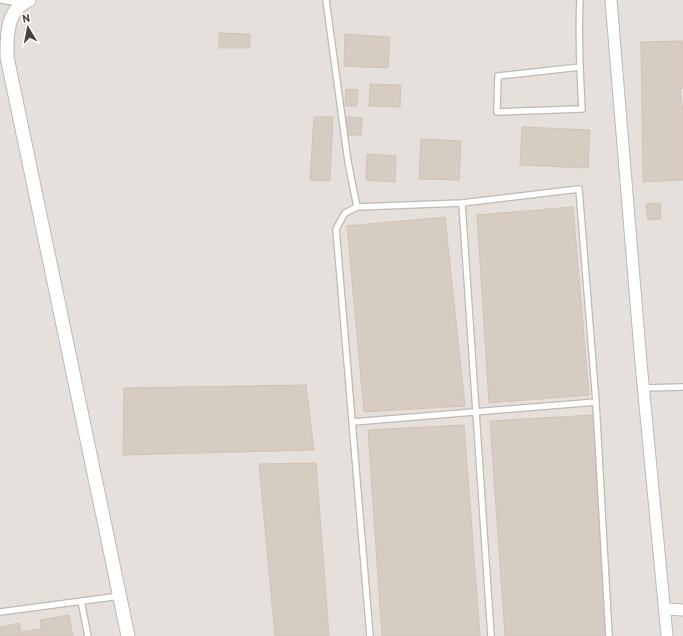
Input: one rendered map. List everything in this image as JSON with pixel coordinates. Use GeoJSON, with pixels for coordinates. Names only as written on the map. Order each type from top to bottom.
{"type":"FeatureCollection","features":[{"type":"Feature","properties":{"kind":"street"},"geometry":{"type":"LineString","coordinates":[[611,0],[644,388],[666,609],[667,636]]}},
{"type":"Feature","properties":{"kind":"street"},"geometry":{"type":"LineString","coordinates":[[25,2],[10,18],[7,33],[8,57],[128,636]]}},
{"type":"Feature","properties":{"kind":"street"},"geometry":{"type":"LineString","coordinates":[[666,609],[683,610]]}},
{"type":"Feature","properties":{"kind":"lane"},"geometry":{"type":"LineString","coordinates":[[0,0],[25,2]]}},
{"type":"Feature","properties":{"kind":"lane"},"geometry":{"type":"LineString","coordinates":[[326,0],[348,162],[357,208]]}},
{"type":"Feature","properties":{"kind":"lane"},"geometry":{"type":"LineString","coordinates":[[580,0],[578,44],[580,67],[582,109],[497,112],[498,76],[580,67]]}},
{"type":"Feature","properties":{"kind":"lane"},"geometry":{"type":"LineString","coordinates":[[370,636],[336,229],[345,213],[357,208],[462,203],[579,189],[596,402],[609,636]]}},
{"type":"Feature","properties":{"kind":"lane"},"geometry":{"type":"LineString","coordinates":[[462,203],[492,636]]}},
{"type":"Feature","properties":{"kind":"lane"},"geometry":{"type":"LineString","coordinates":[[644,388],[683,387]]}},
{"type":"Feature","properties":{"kind":"lane"},"geometry":{"type":"LineString","coordinates":[[353,422],[596,402]]}},
{"type":"Feature","properties":{"kind":"lane"},"geometry":{"type":"LineString","coordinates":[[0,612],[120,596]]}},
{"type":"Feature","properties":{"kind":"lane"},"geometry":{"type":"LineString","coordinates":[[81,601],[88,636]]}},
{"type":"Feature","properties":{"kind":"shaded area"},"geometry":{"type":"Polygon","coordinates":[[[0,0],[683,0],[683,636],[0,636],[0,0]]]}},
{"type":"Feature","properties":{"kind":"building"},"geometry":{"type":"Polygon","coordinates":[[[219,33],[250,34],[250,48],[219,48],[219,33]]]}},
{"type":"Feature","properties":{"kind":"building"},"geometry":{"type":"Polygon","coordinates":[[[345,34],[390,37],[388,68],[344,66],[345,34]]]}},
{"type":"Feature","properties":{"kind":"building"},"geometry":{"type":"Polygon","coordinates":[[[683,41],[683,88],[680,89],[683,111],[683,180],[643,182],[641,42],[683,41]]]}},
{"type":"Feature","properties":{"kind":"building"},"geometry":{"type":"Polygon","coordinates":[[[370,84],[401,85],[400,107],[369,106],[370,84]]]}},
{"type":"Feature","properties":{"kind":"building"},"geometry":{"type":"Polygon","coordinates":[[[346,89],[358,90],[357,106],[345,106],[346,89]]]}},
{"type":"Feature","properties":{"kind":"building"},"geometry":{"type":"Polygon","coordinates":[[[314,117],[333,117],[330,181],[310,180],[314,117]]]}},
{"type":"Feature","properties":{"kind":"building"},"geometry":{"type":"Polygon","coordinates":[[[347,117],[362,118],[361,135],[346,135],[347,117]]]}},
{"type":"Feature","properties":{"kind":"building"},"geometry":{"type":"Polygon","coordinates":[[[522,127],[590,130],[588,168],[520,165],[522,127]]]}},
{"type":"Feature","properties":{"kind":"building"},"geometry":{"type":"Polygon","coordinates":[[[421,139],[461,141],[459,180],[419,179],[421,139]]]}},
{"type":"Feature","properties":{"kind":"building"},"geometry":{"type":"Polygon","coordinates":[[[367,154],[396,156],[395,182],[366,180],[367,154]]]}},
{"type":"Feature","properties":{"kind":"building"},"geometry":{"type":"Polygon","coordinates":[[[660,203],[661,219],[648,220],[646,204],[660,203]]]}},
{"type":"Feature","properties":{"kind":"building"},"geometry":{"type":"Polygon","coordinates":[[[573,207],[589,395],[489,403],[477,215],[573,207]]]}},
{"type":"Feature","properties":{"kind":"building"},"geometry":{"type":"Polygon","coordinates":[[[445,217],[465,406],[364,412],[347,226],[445,217]]]}},
{"type":"Feature","properties":{"kind":"building"},"geometry":{"type":"Polygon","coordinates":[[[306,385],[314,450],[123,455],[124,388],[306,385]]]}},
{"type":"Feature","properties":{"kind":"building"},"geometry":{"type":"Polygon","coordinates":[[[593,415],[606,636],[505,636],[490,421],[593,415]]]}},
{"type":"Feature","properties":{"kind":"building"},"geometry":{"type":"Polygon","coordinates":[[[464,425],[480,636],[382,636],[368,430],[464,425]]]}},
{"type":"Feature","properties":{"kind":"building"},"geometry":{"type":"Polygon","coordinates":[[[316,463],[329,636],[275,636],[259,464],[316,463]]]}},
{"type":"Feature","properties":{"kind":"building"},"geometry":{"type":"Polygon","coordinates":[[[69,615],[73,636],[0,636],[0,627],[19,623],[21,632],[41,629],[40,620],[69,615]]]}}]}
